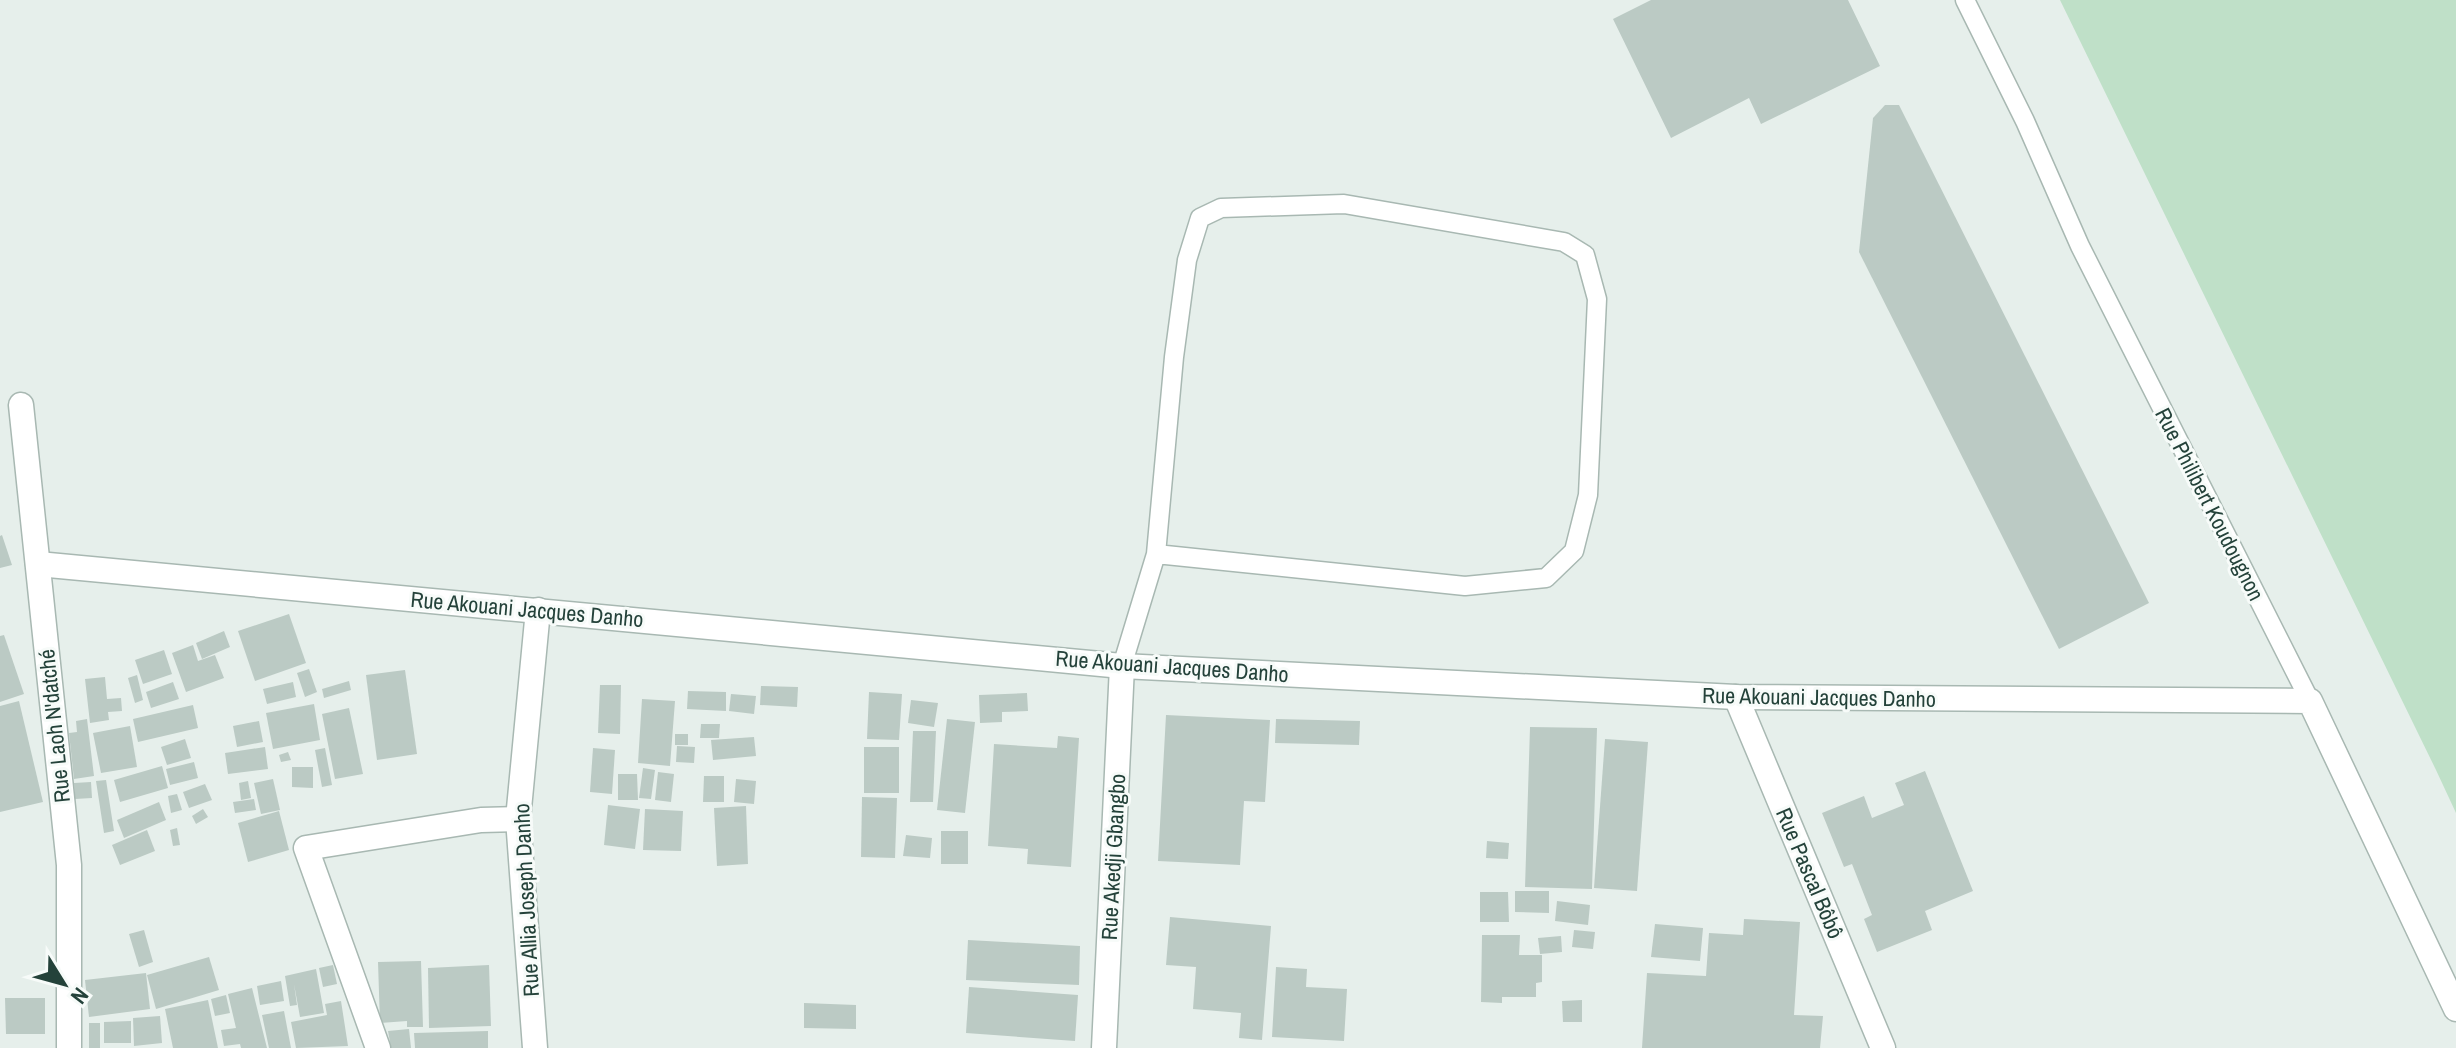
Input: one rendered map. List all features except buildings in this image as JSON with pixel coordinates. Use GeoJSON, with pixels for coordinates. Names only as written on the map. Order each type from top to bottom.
{"type":"FeatureCollection","features":[{"type":"Feature","properties":{"kind":"street","name":"Rue Laoh N'datché"},"geometry":{"type":"LineString","coordinates":[[21,405],[69,865],[69,1048]]}},
{"type":"Feature","properties":{"kind":"street","name":"Rue Akouani Jacques Danho"},"geometry":{"type":"LineString","coordinates":[[38,564],[1122,666],[1736,697],[2310,701]]}},
{"type":"Feature","properties":{"kind":"street","name":"Rue Allia Joseph Danho"},"geometry":{"type":"LineString","coordinates":[[535,1048],[518,819],[538,610]]}},
{"type":"Feature","properties":{"kind":"street","name":"Rue Akedji Gbangbo"},"geometry":{"type":"LineString","coordinates":[[1104,1048],[1122,666]]}},
{"type":"Feature","properties":{"kind":"street","name":"Rue Pascal Bôbô"},"geometry":{"type":"LineString","coordinates":[[1736,697],[1883,1048]]}},
{"type":"Feature","properties":{"kind":"street","name":"Rue Philibert Koudougnon"},"geometry":{"type":"LineString","coordinates":[[2310,701],[2456,1009]]}},
{"type":"Feature","properties":{"kind":"street"},"geometry":{"type":"LineString","coordinates":[[378,1048],[306,848],[481,820],[518,819]]}},
{"type":"Feature","properties":{"kind":"lane","name":"Rue Philibert Koudougnon"},"geometry":{"type":"LineString","coordinates":[[1965,0],[2025,121],[2080,246],[2310,701]]}},
{"type":"Feature","properties":{"kind":"lane"},"geometry":{"type":"LineString","coordinates":[[1122,666],[1156,554],[1176,343],[1187,260],[1200,218],[1221,208],[1344,204],[1564,242],[1585,255],[1597,299],[1588,495],[1574,551],[1546,578],[1465,586],[1156,554]]}},
{"type":"Feature","properties":{"kind":"green space"},"geometry":{"type":"Polygon","coordinates":[[[2060,0],[2456,0],[2456,813],[2436,770],[2060,0]]]}}]}
